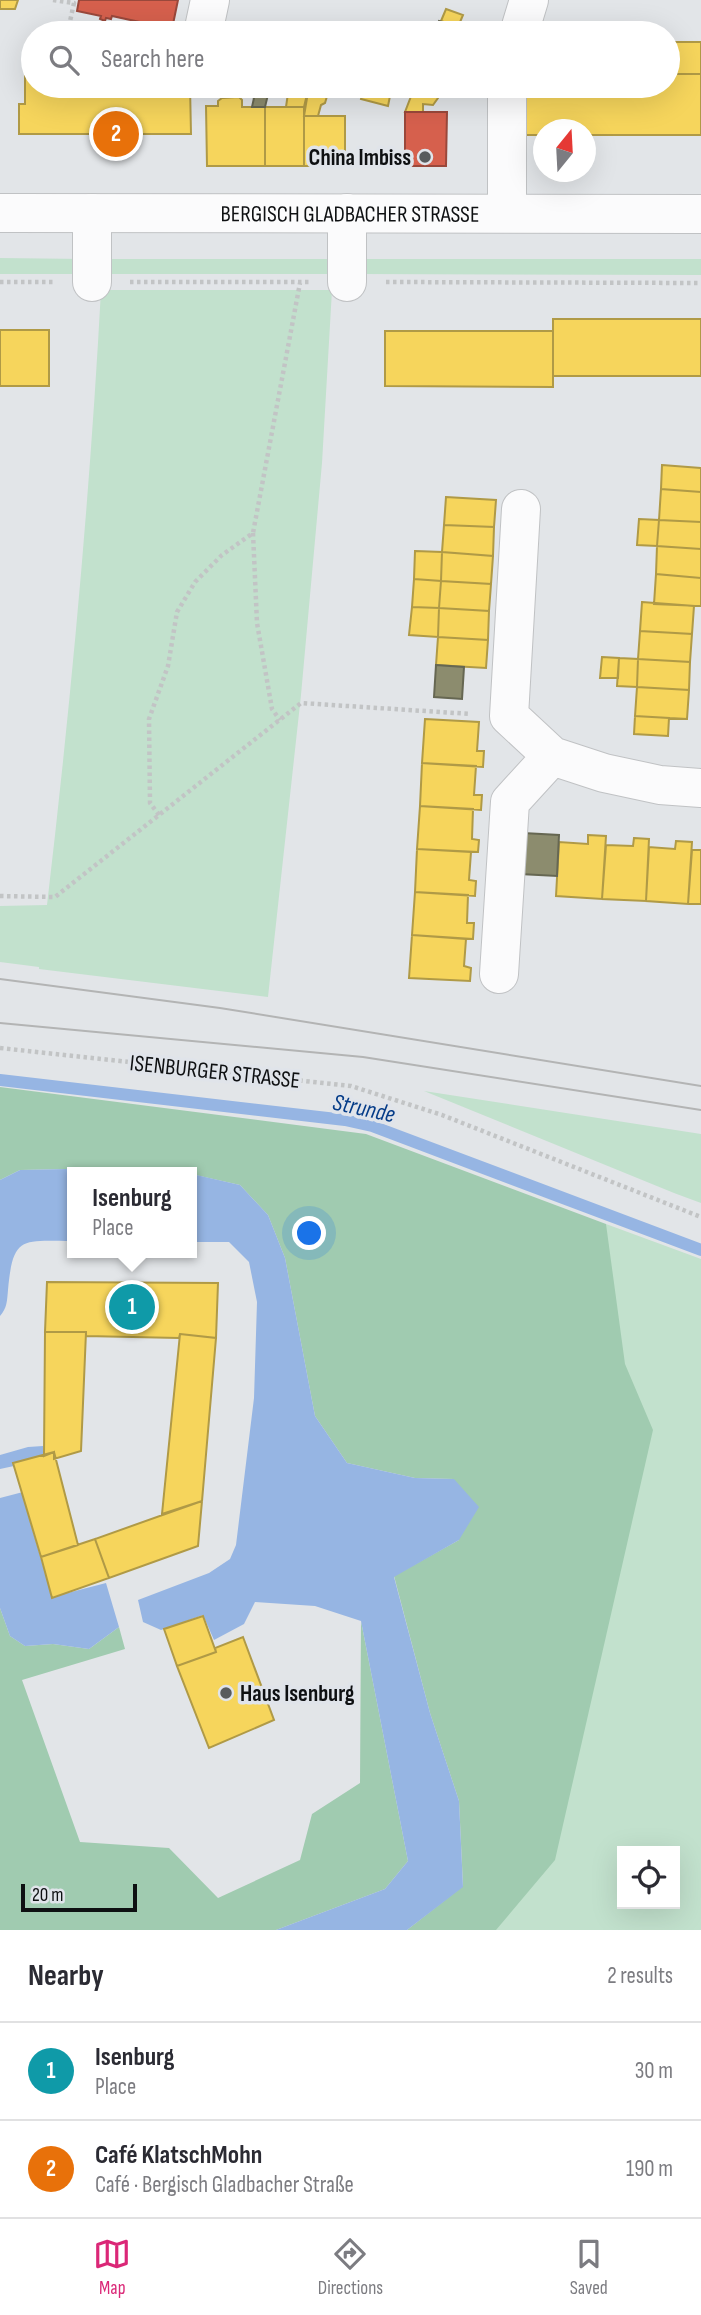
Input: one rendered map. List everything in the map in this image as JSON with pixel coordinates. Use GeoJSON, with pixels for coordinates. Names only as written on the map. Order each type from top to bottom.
{"type":"FeatureCollection","features":[{"type":"Feature","properties":{"kind":"main road"},"geometry":{"type":"LineString","coordinates":[[206,21],[210,0]]}},
{"type":"Feature","properties":{"kind":"main road"},"geometry":{"type":"LineString","coordinates":[[523,21],[529,0]]}},
{"type":"Feature","properties":{"kind":"main road"},"geometry":{"type":"LineString","coordinates":[[507,98],[507,214]]}},
{"type":"Feature","properties":{"kind":"main road","name":"BERGISCH GLADBACHER STRASSE"},"geometry":{"type":"LineString","coordinates":[[0,213],[701,214]]}},
{"type":"Feature","properties":{"kind":"main road"},"geometry":{"type":"LineString","coordinates":[[92,213],[92,282]]}},
{"type":"Feature","properties":{"kind":"main road"},"geometry":{"type":"LineString","coordinates":[[347,213],[347,282]]}},
{"type":"Feature","properties":{"kind":"main road"},"geometry":{"type":"LineString","coordinates":[[521,509],[509,716],[552,756],[604,773],[660,785],[701,788]]}},
{"type":"Feature","properties":{"kind":"main road"},"geometry":{"type":"LineString","coordinates":[[499,974],[509,802],[552,756]]}},
{"type":"Feature","properties":{"kind":"path"},"geometry":{"type":"LineString","coordinates":[[53,0],[74,3],[70,21]]}},
{"type":"Feature","properties":{"kind":"path"},"geometry":{"type":"LineString","coordinates":[[280,720],[272,709],[257,623],[253,533],[300,282]]}},
{"type":"Feature","properties":{"kind":"path"},"geometry":{"type":"LineString","coordinates":[[159,815],[150,803],[149,719],[168,666],[177,612],[195,582],[222,555],[253,533]]}},
{"type":"Feature","properties":{"kind":"path"},"geometry":{"type":"LineString","coordinates":[[0,896],[55,897],[301,703],[509,716]]}},
{"type":"Feature","properties":{"kind":"path","name":"ISENBURGER STRASSE"},"geometry":{"type":"LineString","coordinates":[[0,1048],[351,1086],[442,1115],[701,1217]]}},
{"type":"Feature","properties":{"kind":"green space"},"geometry":{"type":"Polygon","coordinates":[[[0,258],[85,259],[85,274],[0,274],[0,258]]]}},
{"type":"Feature","properties":{"kind":"green space"},"geometry":{"type":"Polygon","coordinates":[[[101,259],[339,259],[339,274],[101,274],[101,259]]]}},
{"type":"Feature","properties":{"kind":"green space"},"geometry":{"type":"Polygon","coordinates":[[[355,259],[701,259],[701,275],[355,274],[355,259]]]}},
{"type":"Feature","properties":{"kind":"green space"},"geometry":{"type":"Polygon","coordinates":[[[101,290],[332,290],[322,463],[301,695],[268,997],[0,962],[0,906],[47,905],[79,598],[101,290]]]}},
{"type":"Feature","properties":{"kind":"green space"},"geometry":{"type":"Polygon","coordinates":[[[0,1087],[366,1134],[606,1224],[625,1364],[653,1430],[555,1860],[496,1930],[407,1930],[463,1886],[459,1801],[430,1713],[394,1576],[459,1540],[454,1479],[415,1478],[347,1463],[315,1416],[285,1258],[268,1215],[240,1185],[197,1175],[197,1167],[67,1167],[20,1170],[0,1180],[0,1087]]]}},
{"type":"Feature","properties":{"kind":"green space"},"geometry":{"type":"Polygon","coordinates":[[[424,1091],[701,1134],[701,1203],[674,1193],[424,1091]]]}},
{"type":"Feature","properties":{"kind":"green space"},"geometry":{"type":"Polygon","coordinates":[[[606,1224],[701,1259],[701,1930],[407,1930],[497,1891],[606,1224]]]}},
{"type":"Feature","properties":{"kind":"green space"},"geometry":{"type":"Polygon","coordinates":[[[0,1608],[10,1636],[25,1646],[53,1644],[89,1649],[119,1627],[125,1649],[22,1680],[80,1842],[169,1848],[218,1898],[300,1860],[312,1814],[360,1783],[361,1621],[408,1861],[385,1889],[276,1930],[0,1930],[0,1608]]]}},
{"type":"Feature","properties":{"kind":"water"},"geometry":{"type":"Polygon","coordinates":[[[67,1169],[67,1241],[31,1242],[17,1250],[10,1272],[6,1304],[0,1316],[0,1180],[20,1170],[67,1169]]]}},
{"type":"Feature","properties":{"kind":"water"},"geometry":{"type":"Polygon","coordinates":[[[197,1175],[240,1185],[268,1215],[285,1258],[315,1416],[347,1463],[415,1478],[454,1479],[479,1507],[459,1540],[394,1577],[430,1713],[459,1801],[463,1887],[407,1930],[276,1930],[385,1889],[408,1861],[361,1621],[315,1606],[255,1602],[244,1624],[214,1640],[203,1615],[161,1630],[143,1622],[138,1600],[209,1573],[230,1559],[236,1545],[254,1398],[257,1302],[249,1262],[229,1242],[197,1242],[197,1175]]]}},
{"type":"Feature","properties":{"kind":"water"},"geometry":{"type":"Polygon","coordinates":[[[43,1446],[43,1455],[13,1463],[52,1597],[106,1583],[119,1627],[89,1649],[53,1644],[25,1646],[10,1636],[0,1608],[0,1455],[43,1446]]]}},
{"type":"Feature","properties":{"kind":"pier"},"geometry":{"type":"Polygon","coordinates":[[[14,1466],[23,1492],[0,1498],[0,1469],[14,1466]]]}},
{"type":"Feature","properties":{"kind":"building: Homes"},"geometry":{"type":"Polygon","coordinates":[[[0,0],[18,0],[15,9],[0,9],[0,0]]]}},
{"type":"Feature","properties":{"kind":"building: Homes"},"geometry":{"type":"Polygon","coordinates":[[[446,9],[463,15],[460,21],[441,21],[446,9]]]}},
{"type":"Feature","properties":{"kind":"building: Homes"},"geometry":{"type":"Polygon","coordinates":[[[680,42],[701,42],[701,74],[680,74],[680,42]]]}},
{"type":"Feature","properties":{"kind":"building: Homes"},"geometry":{"type":"Polygon","coordinates":[[[680,74],[701,74],[701,135],[596,135],[596,119],[533,119],[533,135],[525,135],[524,98],[680,98],[680,74]]]}},
{"type":"Feature","properties":{"kind":"building: Homes"},"geometry":{"type":"Polygon","coordinates":[[[25,98],[190,98],[191,134],[19,134],[19,104],[25,104],[25,98]]]}},
{"type":"Feature","properties":{"kind":"building: Homes"},"geometry":{"type":"Polygon","coordinates":[[[222,98],[240,98],[242,107],[265,107],[265,166],[207,166],[206,106],[218,106],[218,101],[222,98]]]}},
{"type":"Feature","properties":{"kind":"building: Homes"},"geometry":{"type":"Polygon","coordinates":[[[287,98],[306,98],[304,107],[286,107],[287,98]]]}},
{"type":"Feature","properties":{"kind":"building: Homes"},"geometry":{"type":"Polygon","coordinates":[[[307,98],[326,98],[318,116],[304,116],[307,98]]]}},
{"type":"Feature","properties":{"kind":"building: Homes"},"geometry":{"type":"Polygon","coordinates":[[[361,98],[390,98],[388,106],[361,98]]]}},
{"type":"Feature","properties":{"kind":"building: Homes"},"geometry":{"type":"Polygon","coordinates":[[[410,98],[438,98],[433,105],[423,104],[423,112],[405,112],[410,98]]]}},
{"type":"Feature","properties":{"kind":"building: Homes"},"geometry":{"type":"Polygon","coordinates":[[[265,107],[304,107],[304,166],[265,166],[265,107]]]}},
{"type":"Feature","properties":{"kind":"building: Homes"},"geometry":{"type":"Polygon","coordinates":[[[304,116],[345,116],[345,166],[304,166],[304,116]]]}},
{"type":"Feature","properties":{"kind":"building: Homes"},"geometry":{"type":"Polygon","coordinates":[[[553,319],[701,319],[701,376],[553,376],[553,319]]]}},
{"type":"Feature","properties":{"kind":"building: Homes"},"geometry":{"type":"Polygon","coordinates":[[[0,330],[49,330],[49,386],[0,386],[0,330]]]}},
{"type":"Feature","properties":{"kind":"building: Homes"},"geometry":{"type":"Polygon","coordinates":[[[385,331],[553,331],[553,387],[385,386],[385,331]]]}},
{"type":"Feature","properties":{"kind":"building: Homes"},"geometry":{"type":"Polygon","coordinates":[[[662,465],[701,468],[701,492],[661,489],[662,465]]]}},
{"type":"Feature","properties":{"kind":"building: Homes"},"geometry":{"type":"Polygon","coordinates":[[[661,489],[701,492],[701,522],[659,520],[661,489]]]}},
{"type":"Feature","properties":{"kind":"building: Homes"},"geometry":{"type":"Polygon","coordinates":[[[446,497],[496,500],[494,527],[444,525],[446,497]]]}},
{"type":"Feature","properties":{"kind":"building: Homes"},"geometry":{"type":"Polygon","coordinates":[[[639,519],[659,520],[657,546],[637,545],[639,519]]]}},
{"type":"Feature","properties":{"kind":"building: Homes"},"geometry":{"type":"Polygon","coordinates":[[[659,520],[701,522],[701,549],[657,546],[659,520]]]}},
{"type":"Feature","properties":{"kind":"building: Homes"},"geometry":{"type":"Polygon","coordinates":[[[444,525],[494,527],[493,556],[442,552],[444,525]]]}},
{"type":"Feature","properties":{"kind":"building: Homes"},"geometry":{"type":"Polygon","coordinates":[[[657,546],[701,549],[701,578],[656,574],[657,546]]]}},
{"type":"Feature","properties":{"kind":"building: Homes"},"geometry":{"type":"Polygon","coordinates":[[[415,551],[442,552],[441,581],[414,579],[415,551]]]}},
{"type":"Feature","properties":{"kind":"building: Homes"},"geometry":{"type":"Polygon","coordinates":[[[442,552],[493,556],[491,584],[441,581],[442,552]]]}},
{"type":"Feature","properties":{"kind":"building: Homes"},"geometry":{"type":"Polygon","coordinates":[[[656,574],[701,578],[701,606],[654,604],[656,574]]]}},
{"type":"Feature","properties":{"kind":"building: Homes"},"geometry":{"type":"Polygon","coordinates":[[[414,579],[441,581],[439,608],[412,607],[414,579]]]}},
{"type":"Feature","properties":{"kind":"building: Homes"},"geometry":{"type":"Polygon","coordinates":[[[441,581],[491,584],[489,611],[439,608],[441,581]]]}},
{"type":"Feature","properties":{"kind":"building: Homes"},"geometry":{"type":"Polygon","coordinates":[[[642,602],[694,606],[692,634],[640,631],[642,602]]]}},
{"type":"Feature","properties":{"kind":"building: Homes"},"geometry":{"type":"Polygon","coordinates":[[[412,607],[439,608],[438,637],[409,635],[412,607]]]}},
{"type":"Feature","properties":{"kind":"building: Homes"},"geometry":{"type":"Polygon","coordinates":[[[439,608],[489,611],[488,640],[438,637],[439,608]]]}},
{"type":"Feature","properties":{"kind":"building: Homes"},"geometry":{"type":"Polygon","coordinates":[[[640,631],[692,634],[690,662],[638,659],[640,631]]]}},
{"type":"Feature","properties":{"kind":"building: Homes"},"geometry":{"type":"Polygon","coordinates":[[[438,637],[488,640],[486,668],[436,665],[438,637]]]}},
{"type":"Feature","properties":{"kind":"building: Homes"},"geometry":{"type":"Polygon","coordinates":[[[602,657],[619,658],[618,678],[600,678],[602,657]]]}},
{"type":"Feature","properties":{"kind":"building: Homes"},"geometry":{"type":"Polygon","coordinates":[[[619,658],[638,659],[637,687],[617,686],[619,658]]]}},
{"type":"Feature","properties":{"kind":"building: Homes"},"geometry":{"type":"Polygon","coordinates":[[[638,659],[690,662],[689,690],[637,687],[638,659]]]}},
{"type":"Feature","properties":{"kind":"building: Homes"},"geometry":{"type":"Polygon","coordinates":[[[637,687],[689,690],[687,719],[635,716],[637,687]]]}},
{"type":"Feature","properties":{"kind":"building: Homes"},"geometry":{"type":"Polygon","coordinates":[[[635,716],[669,718],[668,736],[634,734],[635,716]]]}},
{"type":"Feature","properties":{"kind":"building: Homes"},"geometry":{"type":"Polygon","coordinates":[[[425,719],[479,722],[477,751],[484,751],[483,767],[422,763],[425,719]]]}},
{"type":"Feature","properties":{"kind":"building: Homes"},"geometry":{"type":"Polygon","coordinates":[[[422,763],[476,766],[474,795],[482,795],[481,810],[420,806],[422,763]]]}},
{"type":"Feature","properties":{"kind":"building: Homes"},"geometry":{"type":"Polygon","coordinates":[[[420,806],[473,809],[472,839],[479,840],[478,852],[417,849],[420,806]]]}},
{"type":"Feature","properties":{"kind":"building: Homes"},"geometry":{"type":"Polygon","coordinates":[[[588,835],[606,836],[602,899],[556,896],[559,842],[588,844],[588,835]]]}},
{"type":"Feature","properties":{"kind":"building: Homes"},"geometry":{"type":"Polygon","coordinates":[[[634,838],[649,839],[646,901],[602,899],[606,845],[633,846],[634,838]]]}},
{"type":"Feature","properties":{"kind":"building: Homes"},"geometry":{"type":"Polygon","coordinates":[[[676,841],[692,842],[688,904],[646,901],[649,847],[675,849],[676,841]]]}},
{"type":"Feature","properties":{"kind":"building: Homes"},"geometry":{"type":"Polygon","coordinates":[[[417,849],[471,852],[469,880],[476,881],[475,896],[415,892],[417,849]]]}},
{"type":"Feature","properties":{"kind":"building: Homes"},"geometry":{"type":"Polygon","coordinates":[[[692,850],[701,850],[701,904],[688,904],[692,850]]]}},
{"type":"Feature","properties":{"kind":"building: Homes"},"geometry":{"type":"Polygon","coordinates":[[[415,892],[468,895],[467,923],[474,923],[473,939],[412,935],[415,892]]]}},
{"type":"Feature","properties":{"kind":"building: Homes"},"geometry":{"type":"Polygon","coordinates":[[[412,935],[466,939],[464,966],[471,968],[470,981],[409,978],[412,935]]]}},
{"type":"Feature","properties":{"kind":"building: Homes"},"geometry":{"type":"Polygon","coordinates":[[[47,1282],[218,1283],[216,1338],[180,1334],[179,1338],[86,1336],[86,1332],[45,1332],[47,1282]]]}},
{"type":"Feature","properties":{"kind":"building: Homes"},"geometry":{"type":"Polygon","coordinates":[[[45,1332],[86,1332],[81,1451],[54,1459],[54,1452],[44,1456],[45,1332]]]}},
{"type":"Feature","properties":{"kind":"building: Homes"},"geometry":{"type":"Polygon","coordinates":[[[180,1334],[216,1338],[202,1501],[162,1514],[180,1334]]]}},
{"type":"Feature","properties":{"kind":"building: Homes"},"geometry":{"type":"Polygon","coordinates":[[[54,1452],[78,1545],[41,1557],[13,1463],[54,1452]]]}},
{"type":"Feature","properties":{"kind":"building: Homes"},"geometry":{"type":"Polygon","coordinates":[[[202,1501],[198,1546],[109,1578],[95,1539],[202,1501]]]}},
{"type":"Feature","properties":{"kind":"building: Homes"},"geometry":{"type":"Polygon","coordinates":[[[95,1539],[109,1578],[52,1598],[41,1557],[95,1539]]]}},
{"type":"Feature","properties":{"kind":"building: Homes"},"geometry":{"type":"Polygon","coordinates":[[[203,1616],[216,1652],[177,1666],[164,1629],[203,1616]]]}},
{"type":"Feature","properties":{"kind":"building: Homes","name":"Haus Isenburg"},"geometry":{"type":"Polygon","coordinates":[[[243,1637],[274,1720],[209,1748],[177,1666],[216,1652],[215,1648],[243,1637]]]}},
{"type":"Feature","properties":{"kind":"building: Shops"},"geometry":{"type":"Polygon","coordinates":[[[79,0],[178,0],[174,21],[135,21],[112,16],[105,21],[100,19],[101,16],[77,11],[79,0]]]}},
{"type":"Feature","properties":{"kind":"building: Shops"},"geometry":{"type":"Polygon","coordinates":[[[405,112],[447,112],[446,166],[405,166],[405,112]]]}},
{"type":"Feature","properties":{"kind":"building: Industry"},"geometry":{"type":"Polygon","coordinates":[[[254,98],[267,98],[265,107],[252,107],[254,98]]]}},
{"type":"Feature","properties":{"kind":"building: Industry"},"geometry":{"type":"Polygon","coordinates":[[[436,665],[464,667],[462,699],[434,697],[436,665]]]}},
{"type":"Feature","properties":{"kind":"building: Industry"},"geometry":{"type":"Polygon","coordinates":[[[523,833],[559,835],[557,876],[520,874],[523,833]]]}},
{"type":"Feature","properties":{"kind":"waterway","name":"Strunde"},"geometry":{"type":"LineString","coordinates":[[0,1080],[345,1120],[372,1126],[701,1250]]}},
{"type":"Feature","properties":{"kind":"tram line"},"geometry":{"type":"LineString","coordinates":[[0,979],[220,1008],[701,1086]]}},
{"type":"Feature","properties":{"kind":"tram line"},"geometry":{"type":"LineString","coordinates":[[0,1023],[363,1057],[701,1110]]}},
{"type":"Feature","properties":{"kind":"place","name":"Café KlatschMohn"},"geometry":{"type":"Point","coordinates":[116,134]}},
{"type":"Feature","properties":{"kind":"place","name":"China Imbiss"},"geometry":{"type":"Point","coordinates":[425,157]}},
{"type":"Feature","properties":{"kind":"place","name":"Isenburg"},"geometry":{"type":"Point","coordinates":[132,1307]}},
{"type":"Feature","properties":{"kind":"place","name":"Haus Isenburg"},"geometry":{"type":"Point","coordinates":[226,1693]}}]}
